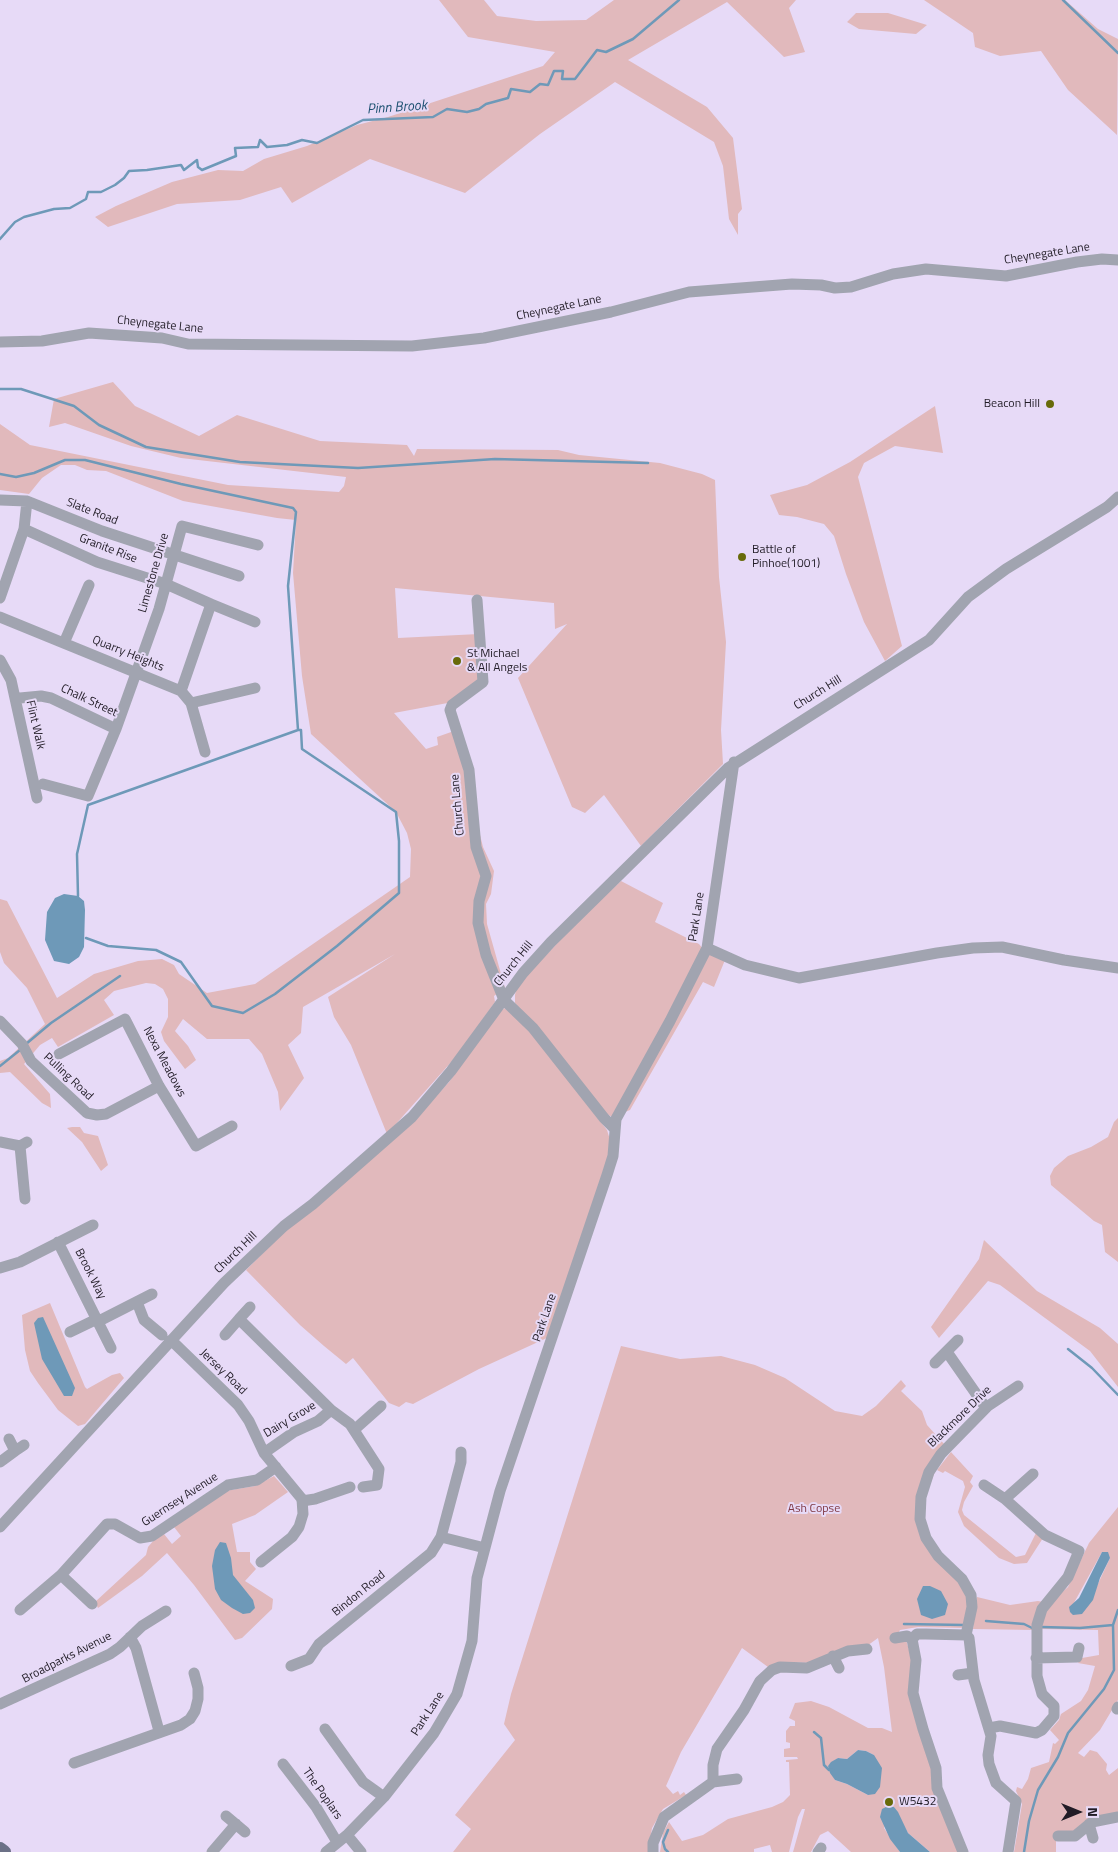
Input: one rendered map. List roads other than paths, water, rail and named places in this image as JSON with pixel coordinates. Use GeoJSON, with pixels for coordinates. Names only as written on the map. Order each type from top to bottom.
{"type":"FeatureCollection","features":[{"type":"Feature","properties":{"kind":"main road"},"geometry":{"type":"LineString","coordinates":[[0,1849],[4,1852]]}},
{"type":"Feature","properties":{"kind":"street","name":"Cheynegate Lane"},"geometry":{"type":"LineString","coordinates":[[0,342],[42,341],[89,333],[162,338],[188,344],[412,346],[484,338],[603,314],[689,292],[792,284],[821,285],[835,288],[851,287],[893,274],[926,269],[1006,276],[1102,258],[1118,260]]}},
{"type":"Feature","properties":{"kind":"street","name":"Church Hill"},"geometry":{"type":"LineString","coordinates":[[0,1527],[166,1338],[250,1257],[412,1117],[451,1071],[523,973],[551,942],[734,762],[929,640],[968,597],[998,574],[1118,497]]}},
{"type":"Feature","properties":{"kind":"street","name":"Slate Road"},"geometry":{"type":"LineString","coordinates":[[0,500],[27,501],[102,532],[239,576]]}},
{"type":"Feature","properties":{"kind":"street"},"geometry":{"type":"LineString","coordinates":[[0,598],[4,573],[24,529],[27,501]]}},
{"type":"Feature","properties":{"kind":"street","name":"Limestone Drive"},"geometry":{"type":"LineString","coordinates":[[136,672],[166,584],[182,526],[258,545]]}},
{"type":"Feature","properties":{"kind":"street","name":"Granite Rise"},"geometry":{"type":"LineString","coordinates":[[24,529],[97,562],[166,584],[255,622]]}},
{"type":"Feature","properties":{"kind":"street"},"geometry":{"type":"LineString","coordinates":[[64,643],[89,584]]}},
{"type":"Feature","properties":{"kind":"street","name":"Church Lane"},"geometry":{"type":"LineString","coordinates":[[477,600],[483,682],[452,705],[450,710],[469,770],[476,847],[486,876],[479,901],[478,923],[486,955],[504,1000],[533,1028],[604,1118],[615,1129]]}},
{"type":"Feature","properties":{"kind":"street"},"geometry":{"type":"LineString","coordinates":[[181,691],[216,606]]}},
{"type":"Feature","properties":{"kind":"street","name":"Quarry Heights"},"geometry":{"type":"LineString","coordinates":[[0,618],[181,691],[191,703],[205,752]]}},
{"type":"Feature","properties":{"kind":"street","name":"Flint Walk"},"geometry":{"type":"LineString","coordinates":[[0,660],[11,680],[37,798]]}},
{"type":"Feature","properties":{"kind":"street","name":"Chalk Street"},"geometry":{"type":"LineString","coordinates":[[43,784],[88,796],[116,729],[136,672]]}},
{"type":"Feature","properties":{"kind":"street"},"geometry":{"type":"LineString","coordinates":[[191,703],[255,688]]}},
{"type":"Feature","properties":{"kind":"street","name":"Chalk Street"},"geometry":{"type":"LineString","coordinates":[[20,698],[41,696],[51,698],[116,729]]}},
{"type":"Feature","properties":{"kind":"street","name":"Park Lane"},"geometry":{"type":"LineString","coordinates":[[326,1852],[347,1835],[384,1797],[434,1733],[457,1694],[472,1641],[476,1584],[485,1548],[514,1446],[607,1175],[612,1156],[615,1129],[623,1105],[670,1021],[707,948],[734,762]]}},
{"type":"Feature","properties":{"kind":"street"},"geometry":{"type":"LineString","coordinates":[[707,948],[746,965],[799,978],[937,953],[992,947],[1002,947],[1080,963],[1118,968]]}},
{"type":"Feature","properties":{"kind":"street","name":"Nexa Meadows"},"geometry":{"type":"LineString","coordinates":[[59,1054],[125,1019],[159,1086],[196,1146],[232,1126]]}},
{"type":"Feature","properties":{"kind":"street","name":"Pulling Road"},"geometry":{"type":"LineString","coordinates":[[3,1023],[24,1048],[38,1069],[82,1109],[92,1115],[106,1114],[159,1086]]}},
{"type":"Feature","properties":{"kind":"street"},"geometry":{"type":"LineString","coordinates":[[0,1142],[23,1144],[25,1199]]}},
{"type":"Feature","properties":{"kind":"street"},"geometry":{"type":"LineString","coordinates":[[0,1268],[20,1262],[93,1226]]}},
{"type":"Feature","properties":{"kind":"street","name":"Brook Way"},"geometry":{"type":"LineString","coordinates":[[58,1242],[111,1348]]}},
{"type":"Feature","properties":{"kind":"street","name":"Brook Way"},"geometry":{"type":"LineString","coordinates":[[70,1332],[152,1294]]}},
{"type":"Feature","properties":{"kind":"street"},"geometry":{"type":"LineString","coordinates":[[137,1302],[144,1320],[166,1338]]}},
{"type":"Feature","properties":{"kind":"street"},"geometry":{"type":"LineString","coordinates":[[226,1335],[250,1307]]}},
{"type":"Feature","properties":{"kind":"street","name":"Dairy Grove"},"geometry":{"type":"LineString","coordinates":[[240,1319],[331,1410],[343,1418],[354,1430],[378,1469],[377,1485],[363,1487]]}},
{"type":"Feature","properties":{"kind":"street","name":"Jersey Road"},"geometry":{"type":"LineString","coordinates":[[166,1338],[238,1405],[249,1421],[264,1453],[302,1500]]}},
{"type":"Feature","properties":{"kind":"street"},"geometry":{"type":"LineString","coordinates":[[935,1363],[958,1340]]}},
{"type":"Feature","properties":{"kind":"street"},"geometry":{"type":"LineString","coordinates":[[946,1352],[986,1408]]}},
{"type":"Feature","properties":{"kind":"street","name":"Blackmore Drive"},"geometry":{"type":"LineString","coordinates":[[966,1635],[972,1607],[969,1588],[928,1543],[922,1528],[920,1505],[923,1489],[935,1463],[947,1447],[986,1408],[1018,1386]]}},
{"type":"Feature","properties":{"kind":"street"},"geometry":{"type":"LineString","coordinates":[[354,1430],[381,1406]]}},
{"type":"Feature","properties":{"kind":"street","name":"Dairy Grove"},"geometry":{"type":"LineString","coordinates":[[264,1453],[294,1432],[318,1421],[331,1410]]}},
{"type":"Feature","properties":{"kind":"street"},"geometry":{"type":"LineString","coordinates":[[0,1462],[20,1448],[9,1439]]}},
{"type":"Feature","properties":{"kind":"street","name":"Bindon Road"},"geometry":{"type":"LineString","coordinates":[[291,1666],[310,1659],[319,1644],[431,1553],[441,1537],[461,1462],[461,1452]]}},
{"type":"Feature","properties":{"kind":"street","name":"Guernsey Avenue"},"geometry":{"type":"LineString","coordinates":[[20,1610],[61,1575],[107,1524],[115,1524],[140,1538],[152,1536],[228,1485],[257,1480],[276,1467]]}},
{"type":"Feature","properties":{"kind":"street"},"geometry":{"type":"LineString","coordinates":[[1005,1499],[1033,1474]]}},
{"type":"Feature","properties":{"kind":"street"},"geometry":{"type":"LineString","coordinates":[[984,1485],[1005,1499],[1045,1535],[1079,1551],[1064,1582],[1042,1609],[1037,1629],[1037,1676],[1041,1691],[1055,1709],[1052,1719],[1036,1733],[1000,1726],[989,1728]]}},
{"type":"Feature","properties":{"kind":"street"},"geometry":{"type":"LineString","coordinates":[[261,1562],[292,1537],[299,1527],[303,1514],[302,1500],[315,1499],[350,1488]]}},
{"type":"Feature","properties":{"kind":"street"},"geometry":{"type":"LineString","coordinates":[[441,1537],[485,1548]]}},
{"type":"Feature","properties":{"kind":"street"},"geometry":{"type":"LineString","coordinates":[[61,1575],[92,1604]]}},
{"type":"Feature","properties":{"kind":"street","name":"Broadparks Avenue"},"geometry":{"type":"LineString","coordinates":[[0,1704],[110,1654],[142,1626],[166,1612]]}},
{"type":"Feature","properties":{"kind":"street"},"geometry":{"type":"LineString","coordinates":[[912,1639],[920,1634],[966,1635],[970,1641],[973,1673],[991,1736],[988,1760],[994,1778],[1016,1801],[1008,1852]]}},
{"type":"Feature","properties":{"kind":"street"},"geometry":{"type":"LineString","coordinates":[[895,1638],[907,1636],[912,1639],[916,1660],[914,1693],[920,1722],[936,1768],[937,1788],[963,1852]]}},
{"type":"Feature","properties":{"kind":"street"},"geometry":{"type":"LineString","coordinates":[[130,1638],[136,1648],[159,1731]]}},
{"type":"Feature","properties":{"kind":"street"},"geometry":{"type":"LineString","coordinates":[[714,1782],[713,1765],[717,1749],[744,1710],[760,1681],[774,1669],[785,1667],[807,1668],[848,1651],[867,1649]]}},
{"type":"Feature","properties":{"kind":"street"},"geometry":{"type":"LineString","coordinates":[[1036,1658],[1058,1652],[1075,1657]]}},
{"type":"Feature","properties":{"kind":"street"},"geometry":{"type":"LineString","coordinates":[[833,1656],[839,1668]]}},
{"type":"Feature","properties":{"kind":"street"},"geometry":{"type":"LineString","coordinates":[[74,1763],[159,1731],[181,1725],[195,1711],[198,1688],[194,1673]]}},
{"type":"Feature","properties":{"kind":"street"},"geometry":{"type":"LineString","coordinates":[[958,1675],[973,1673]]}},
{"type":"Feature","properties":{"kind":"street"},"geometry":{"type":"LineString","coordinates":[[325,1729],[362,1782],[384,1797]]}},
{"type":"Feature","properties":{"kind":"street","name":"The Poplars"},"geometry":{"type":"LineString","coordinates":[[283,1764],[316,1807],[337,1842]]}},
{"type":"Feature","properties":{"kind":"street"},"geometry":{"type":"LineString","coordinates":[[653,1852],[653,1843],[664,1817],[714,1782],[737,1779]]}},
{"type":"Feature","properties":{"kind":"street"},"geometry":{"type":"LineString","coordinates":[[212,1852],[241,1828],[226,1816]]}},
{"type":"Feature","properties":{"kind":"street"},"geometry":{"type":"LineString","coordinates":[[1058,1836],[1075,1836],[1089,1824],[1118,1817]]}},
{"type":"Feature","properties":{"kind":"street"},"geometry":{"type":"LineString","coordinates":[[1089,1824],[1094,1838]]}},
{"type":"Feature","properties":{"kind":"street"},"geometry":{"type":"LineString","coordinates":[[347,1835],[361,1852]]}},
{"type":"Feature","properties":{"kind":"water"},"geometry":{"type":"Polygon","coordinates":[[[64,894],[78,896],[84,901],[85,910],[84,947],[79,957],[69,964],[54,961],[45,940],[47,912],[55,898],[64,894]]]}},
{"type":"Feature","properties":{"kind":"water"},"geometry":{"type":"Polygon","coordinates":[[[43,1317],[75,1388],[72,1396],[64,1396],[42,1359],[34,1323],[38,1318],[43,1317]]]}},
{"type":"Feature","properties":{"kind":"water"},"geometry":{"type":"Polygon","coordinates":[[[220,1542],[226,1543],[231,1558],[233,1575],[253,1600],[255,1608],[250,1613],[243,1614],[232,1608],[221,1600],[215,1589],[212,1566],[215,1550],[220,1542]]]}},
{"type":"Feature","properties":{"kind":"water"},"geometry":{"type":"Polygon","coordinates":[[[1102,1552],[1108,1552],[1110,1558],[1100,1578],[1093,1600],[1082,1614],[1073,1615],[1069,1607],[1079,1598],[1102,1552]]]}},
{"type":"Feature","properties":{"kind":"water"},"geometry":{"type":"Polygon","coordinates":[[[923,1586],[930,1586],[941,1591],[948,1604],[945,1615],[932,1619],[921,1615],[917,1599],[923,1586]]]}},
{"type":"Feature","properties":{"kind":"water"},"geometry":{"type":"Polygon","coordinates":[[[858,1750],[874,1755],[882,1768],[880,1787],[875,1794],[868,1795],[835,1780],[830,1773],[828,1766],[831,1762],[838,1758],[847,1759],[858,1750]]]}},
{"type":"Feature","properties":{"kind":"water"},"geometry":{"type":"Polygon","coordinates":[[[888,1806],[894,1807],[908,1833],[930,1852],[900,1852],[890,1839],[880,1817],[882,1809],[888,1806]]]}},
{"type":"Feature","properties":{"kind":"waterway","name":"Pinn Brook"},"geometry":{"type":"LineString","coordinates":[[0,239],[15,222],[24,217],[54,209],[70,208],[86,199],[88,192],[101,192],[115,185],[129,171],[181,165],[184,170],[197,160],[198,167],[202,170],[236,156],[235,148],[258,147],[260,140],[267,147],[287,145],[302,140],[317,143],[363,120],[433,117],[447,109],[467,112],[479,109],[486,104],[508,98],[511,89],[530,92],[540,84],[548,85],[554,71],[563,71],[562,79],[575,79],[597,50],[606,52],[633,39],[679,0]]}},
{"type":"Feature","properties":{"kind":"waterway","name":"Pinn Brook"},"geometry":{"type":"LineString","coordinates":[[1063,0],[1118,53]]}},
{"type":"Feature","properties":{"kind":"waterway"},"geometry":{"type":"LineString","coordinates":[[0,389],[21,389],[74,406],[99,425],[146,447],[240,462],[358,468],[495,459],[648,463]]}},
{"type":"Feature","properties":{"kind":"waterway"},"geometry":{"type":"LineString","coordinates":[[0,474],[16,477],[34,473],[65,460],[85,460],[181,484],[293,508],[296,512],[288,586],[298,730],[301,730],[302,749],[396,812],[399,841],[399,893],[337,946],[275,994],[243,1013],[212,1006],[181,962],[156,950],[108,946],[86,938]]}},
{"type":"Feature","properties":{"kind":"waterway"},"geometry":{"type":"LineString","coordinates":[[78,896],[77,854],[88,805],[298,730]]}},
{"type":"Feature","properties":{"kind":"waterway"},"geometry":{"type":"LineString","coordinates":[[26,1044],[51,1023],[120,976]]}},
{"type":"Feature","properties":{"kind":"waterway"},"geometry":{"type":"LineString","coordinates":[[0,1066],[20,1050]]}},
{"type":"Feature","properties":{"kind":"waterway"},"geometry":{"type":"LineString","coordinates":[[1068,1349],[1092,1368],[1118,1395]]}},
{"type":"Feature","properties":{"kind":"waterway"},"geometry":{"type":"LineString","coordinates":[[1024,1852],[1029,1821],[1038,1790],[1058,1757],[1068,1733],[1104,1689],[1114,1670],[1113,1625],[1118,1610]]}},
{"type":"Feature","properties":{"kind":"waterway"},"geometry":{"type":"LineString","coordinates":[[986,1621],[1024,1624],[1032,1628]]}},
{"type":"Feature","properties":{"kind":"waterway"},"geometry":{"type":"LineString","coordinates":[[904,1624],[964,1625]]}},
{"type":"Feature","properties":{"kind":"waterway"},"geometry":{"type":"LineString","coordinates":[[1041,1627],[1080,1628],[1113,1625]]}},
{"type":"Feature","properties":{"kind":"waterway"},"geometry":{"type":"LineString","coordinates":[[814,1732],[821,1738],[824,1765],[829,1770],[833,1770]]}},
{"type":"Feature","properties":{"kind":"waterway"},"geometry":{"type":"LineString","coordinates":[[668,1830],[663,1842],[668,1852]]}},
{"type":"Feature","properties":{"kind":"place","name":"Beacon Hill"},"geometry":{"type":"Point","coordinates":[1050,404]}},
{"type":"Feature","properties":{"kind":"place","name":"Battle of Pinhoe(1001)"},"geometry":{"type":"Point","coordinates":[742,557]}},
{"type":"Feature","properties":{"kind":"place","name":"St Michael & All Angels"},"geometry":{"type":"Point","coordinates":[457,661]}},
{"type":"Feature","properties":{"kind":"place","name":"W5432"},"geometry":{"type":"Point","coordinates":[889,1802]}},
{"type":"Feature","properties":{"kind":"park label","name":"Ash Copse"},"geometry":{"type":"Point","coordinates":[814,1509]}}]}
